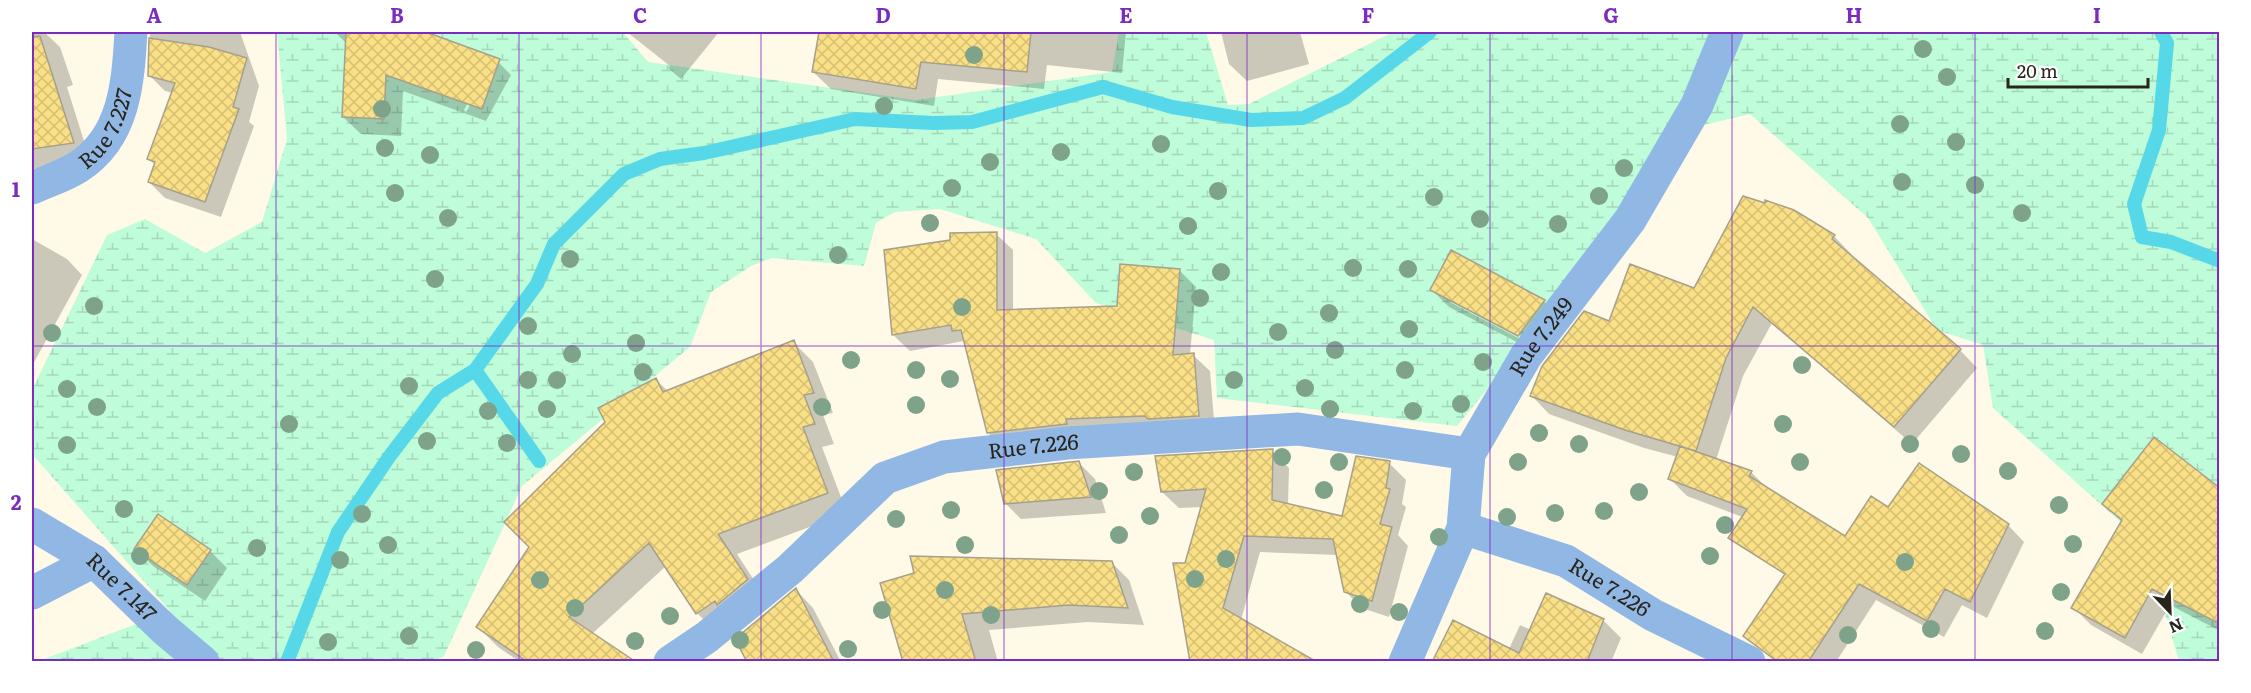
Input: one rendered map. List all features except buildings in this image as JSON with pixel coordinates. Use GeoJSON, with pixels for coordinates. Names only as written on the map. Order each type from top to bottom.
{"type":"FeatureCollection","features":[{"type":"Feature","properties":{"kind":"street","name":"Rue 7.227"},"geometry":{"type":"LineString","coordinates":[[32,188],[76,168],[98,152],[112,133],[129,80],[131,32]]}},
{"type":"Feature","properties":{"kind":"street","name":"Rue 7.249"},"geometry":{"type":"LineString","coordinates":[[1405,662],[1463,528],[1469,454],[1526,356],[1630,220],[1697,105],[1727,32]]}},
{"type":"Feature","properties":{"kind":"street","name":"Rue 7.226"},"geometry":{"type":"LineString","coordinates":[[670,662],[707,637],[790,569],[885,478],[944,457],[1067,443],[1298,429],[1469,454]]}},
{"type":"Feature","properties":{"kind":"street","name":"Rue 7.147"},"geometry":{"type":"LineString","coordinates":[[32,524],[94,561],[164,629],[203,662]]}},
{"type":"Feature","properties":{"kind":"street","name":"Rue 7.226"},"geometry":{"type":"LineString","coordinates":[[1463,528],[1566,561],[1653,615],[1749,662]]}},
{"type":"Feature","properties":{"kind":"street"},"geometry":{"type":"LineString","coordinates":[[32,593],[94,561]]}},
{"type":"Feature","properties":{"kind":"green space"},"geometry":{"type":"Polygon","coordinates":[[[277,32],[623,32],[648,62],[916,100],[1112,72],[1119,32],[1206,32],[1228,105],[1249,104],[1393,32],[2219,32],[2219,661],[2179,661],[2144,543],[1993,408],[1983,345],[1937,330],[1868,218],[1750,114],[1704,125],[1457,426],[1217,398],[1214,340],[1096,303],[1036,239],[940,209],[895,212],[876,223],[864,266],[772,258],[751,266],[711,292],[690,347],[522,486],[444,656],[435,661],[39,661],[170,611],[32,454],[32,390],[107,235],[145,219],[205,253],[262,222],[287,139],[277,32]]]}},
{"type":"Feature","properties":{"kind":"waterway"},"geometry":{"type":"LineString","coordinates":[[287,662],[338,532],[389,457],[438,393],[475,370],[537,284],[554,244],[624,174],[660,159],[704,153],[855,119],[933,123],[972,122],[1103,87],[1172,107],[1251,120],[1303,118],[1345,98],[1430,32]]}},
{"type":"Feature","properties":{"kind":"waterway"},"geometry":{"type":"LineString","coordinates":[[2161,32],[2167,43],[2159,130],[2134,204],[2142,237],[2171,242],[2220,261]]}},
{"type":"Feature","properties":{"kind":"waterway"},"geometry":{"type":"LineString","coordinates":[[475,370],[539,461]]}}]}
